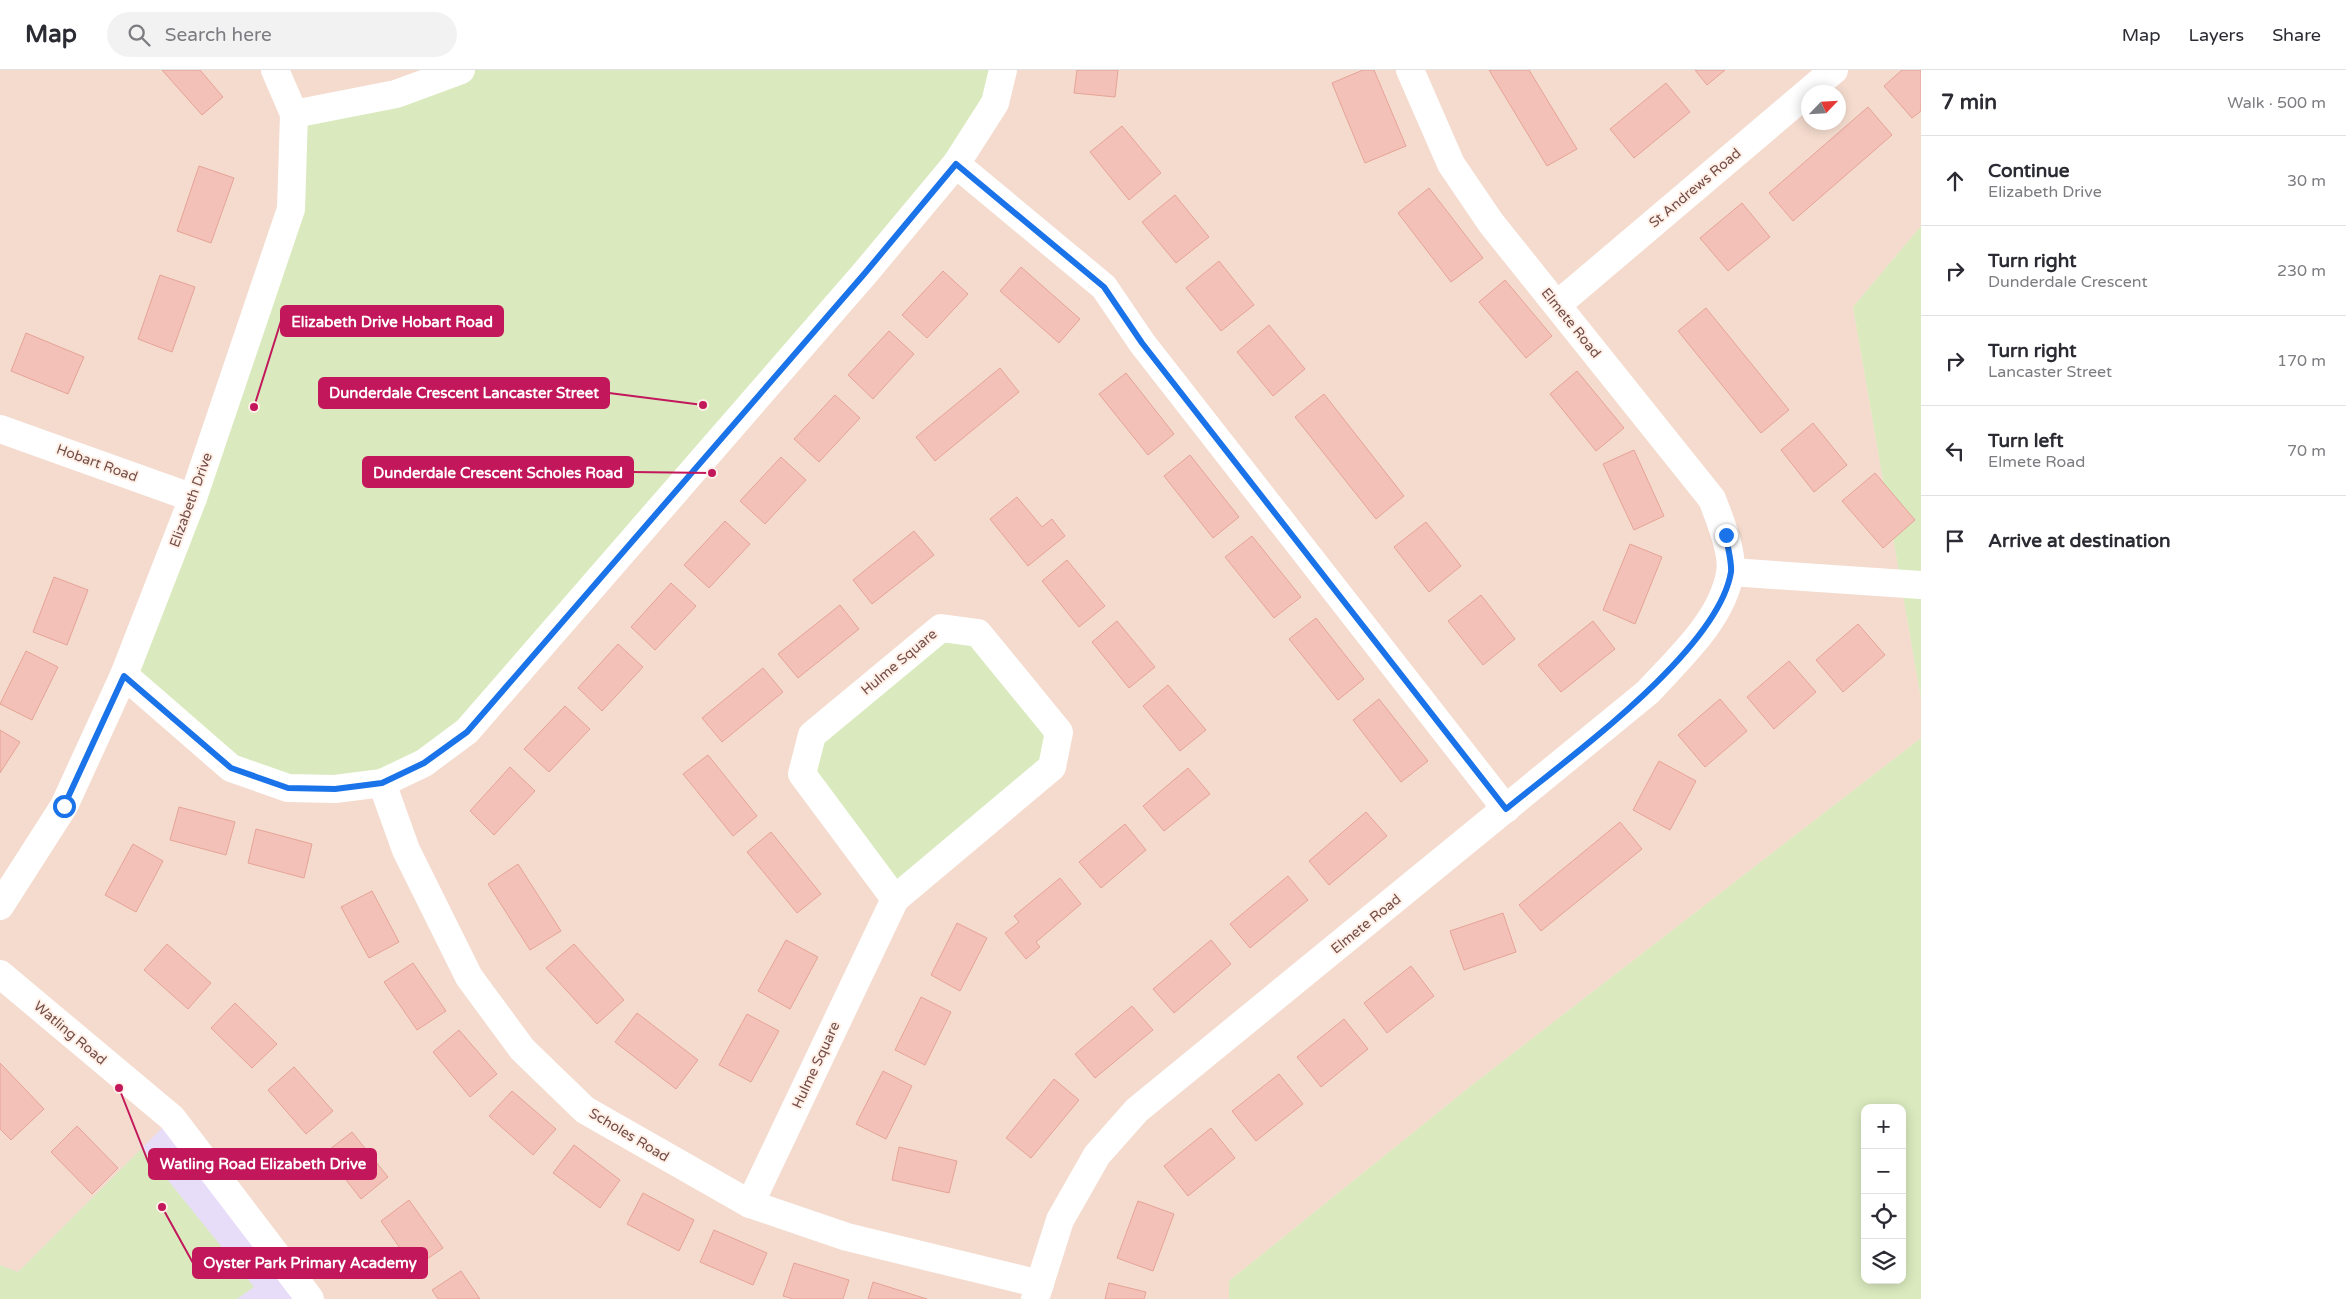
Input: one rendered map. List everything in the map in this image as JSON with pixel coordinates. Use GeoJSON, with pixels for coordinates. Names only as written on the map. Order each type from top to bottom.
{"type":"FeatureCollection","features":[{"type":"Feature","properties":{"kind":"street","name":"Elizabeth Drive"},"geometry":{"type":"LineString","coordinates":[[0,906],[64,806],[124,676],[193,498],[291,209],[294,114],[275,70]]}},
{"type":"Feature","properties":{"kind":"street"},"geometry":{"type":"LineString","coordinates":[[294,114],[396,94],[461,70]]}},
{"type":"Feature","properties":{"kind":"street"},"geometry":{"type":"LineString","coordinates":[[124,676],[231,768],[288,788],[335,789],[382,783],[424,763],[467,732],[865,273],[956,164],[995,103],[1003,70]]}},
{"type":"Feature","properties":{"kind":"street","name":"Elmete Road"},"geometry":{"type":"LineString","coordinates":[[1038,1291],[1060,1220],[1097,1156],[1137,1110],[1648,692],[1701,632],[1720,604],[1731,572],[1726,535],[1712,499],[1491,223],[1451,164],[1410,70]]}},
{"type":"Feature","properties":{"kind":"street","name":"St Andrews Road"},"geometry":{"type":"LineString","coordinates":[[1557,305],[1834,70]]}},
{"type":"Feature","properties":{"kind":"street"},"geometry":{"type":"LineString","coordinates":[[956,164],[1104,287],[1142,343],[1506,809]]}},
{"type":"Feature","properties":{"kind":"street","name":"Hobart Road"},"geometry":{"type":"LineString","coordinates":[[0,429],[193,498]]}},
{"type":"Feature","properties":{"kind":"street"},"geometry":{"type":"LineString","coordinates":[[1731,572],[1921,585]]}},
{"type":"Feature","properties":{"kind":"street","name":"Hulme Square"},"geometry":{"type":"LineString","coordinates":[[750,1204],[895,899],[1052,767],[1060,732],[978,634],[941,628],[812,735],[802,774],[895,899]]}},
{"type":"Feature","properties":{"kind":"street","name":"Scholes Road"},"geometry":{"type":"LineString","coordinates":[[382,783],[406,850],[469,977],[522,1049],[585,1110],[750,1204],[847,1237],[1038,1291]]}},
{"type":"Feature","properties":{"kind":"street","name":"Watling Road"},"geometry":{"type":"LineString","coordinates":[[0,974],[172,1118],[310,1299]]}},
{"type":"Feature","properties":{"kind":"shaded area"},"geometry":{"type":"Polygon","coordinates":[[[0,70],[1921,70],[1921,226],[1853,307],[1921,699],[1921,738],[1472,1085],[1229,1281],[1229,1299],[0,1299],[0,70]]]}},
{"type":"Feature","properties":{"kind":"shaded area"},"geometry":{"type":"Polygon","coordinates":[[[172,1118],[310,1299],[0,1299],[0,1265],[18,1272],[172,1118]]]}},
{"type":"Feature","properties":{"kind":"green space"},"geometry":{"type":"Polygon","coordinates":[[[461,70],[1003,70],[995,103],[467,731],[335,789],[231,768],[124,675],[291,209],[294,114],[461,70]]]}},
{"type":"Feature","properties":{"kind":"green space"},"geometry":{"type":"Polygon","coordinates":[[[1921,226],[1921,699],[1853,307],[1921,226]]]}},
{"type":"Feature","properties":{"kind":"green space"},"geometry":{"type":"Polygon","coordinates":[[[941,628],[978,633],[1059,732],[1052,767],[895,899],[802,774],[812,735],[941,628]]]}},
{"type":"Feature","properties":{"kind":"green space"},"geometry":{"type":"Polygon","coordinates":[[[1921,738],[1921,1299],[1229,1299],[1229,1281],[1472,1085],[1921,738]]]}},
{"type":"Feature","properties":{"kind":"green space"},"geometry":{"type":"Polygon","coordinates":[[[142,1148],[254,1287],[237,1299],[0,1299],[0,1265],[18,1272],[142,1148]]]}},
{"type":"Feature","properties":{"kind":"building"},"geometry":{"type":"Polygon","coordinates":[[[162,70],[200,70],[223,97],[202,115],[162,70]]]}},
{"type":"Feature","properties":{"kind":"building"},"geometry":{"type":"Polygon","coordinates":[[[1077,70],[1118,70],[1115,97],[1074,93],[1077,70]]]}},
{"type":"Feature","properties":{"kind":"building"},"geometry":{"type":"Polygon","coordinates":[[[1363,70],[1374,70],[1406,146],[1365,163],[1332,83],[1363,70]]]}},
{"type":"Feature","properties":{"kind":"building"},"geometry":{"type":"Polygon","coordinates":[[[1489,70],[1529,70],[1577,149],[1547,166],[1489,70]]]}},
{"type":"Feature","properties":{"kind":"building"},"geometry":{"type":"Polygon","coordinates":[[[1695,70],[1725,70],[1707,85],[1695,70]]]}},
{"type":"Feature","properties":{"kind":"building"},"geometry":{"type":"Polygon","coordinates":[[[1902,70],[1921,70],[1921,111],[1912,118],[1884,86],[1902,70]]]}},
{"type":"Feature","properties":{"kind":"building"},"geometry":{"type":"Polygon","coordinates":[[[1666,83],[1690,112],[1634,158],[1610,129],[1666,83]]]}},
{"type":"Feature","properties":{"kind":"building"},"geometry":{"type":"Polygon","coordinates":[[[1868,107],[1892,135],[1793,221],[1769,193],[1842,130],[1846,130],[1846,126],[1868,107]]]}},
{"type":"Feature","properties":{"kind":"building"},"geometry":{"type":"Polygon","coordinates":[[[1122,126],[1161,173],[1129,200],[1090,152],[1122,126]]]}},
{"type":"Feature","properties":{"kind":"building"},"geometry":{"type":"Polygon","coordinates":[[[199,166],[234,178],[211,243],[177,231],[199,166]]]}},
{"type":"Feature","properties":{"kind":"building"},"geometry":{"type":"Polygon","coordinates":[[[1429,188],[1483,258],[1451,282],[1398,213],[1429,188]]]}},
{"type":"Feature","properties":{"kind":"building"},"geometry":{"type":"Polygon","coordinates":[[[1175,195],[1209,237],[1176,263],[1142,222],[1175,195]]]}},
{"type":"Feature","properties":{"kind":"building"},"geometry":{"type":"Polygon","coordinates":[[[1742,203],[1770,237],[1728,271],[1700,238],[1742,203]]]}},
{"type":"Feature","properties":{"kind":"building"},"geometry":{"type":"Polygon","coordinates":[[[1219,261],[1254,305],[1221,331],[1186,288],[1219,261]]]}},
{"type":"Feature","properties":{"kind":"building"},"geometry":{"type":"Polygon","coordinates":[[[1021,267],[1080,319],[1059,343],[1000,291],[1021,267]]]}},
{"type":"Feature","properties":{"kind":"building"},"geometry":{"type":"Polygon","coordinates":[[[943,271],[968,294],[927,338],[902,315],[943,271]]]}},
{"type":"Feature","properties":{"kind":"building"},"geometry":{"type":"Polygon","coordinates":[[[160,275],[195,287],[172,352],[138,339],[160,275]]]}},
{"type":"Feature","properties":{"kind":"building"},"geometry":{"type":"Polygon","coordinates":[[[1505,280],[1552,336],[1526,358],[1479,302],[1505,280]]]}},
{"type":"Feature","properties":{"kind":"building"},"geometry":{"type":"Polygon","coordinates":[[[1706,308],[1789,410],[1761,433],[1678,331],[1706,308]]]}},
{"type":"Feature","properties":{"kind":"building"},"geometry":{"type":"Polygon","coordinates":[[[1269,325],[1305,369],[1273,396],[1237,352],[1269,325]]]}},
{"type":"Feature","properties":{"kind":"building"},"geometry":{"type":"Polygon","coordinates":[[[889,331],[914,354],[873,399],[848,375],[889,331]]]}},
{"type":"Feature","properties":{"kind":"building"},"geometry":{"type":"Polygon","coordinates":[[[26,333],[84,357],[68,394],[11,371],[26,333]]]}},
{"type":"Feature","properties":{"kind":"building"},"geometry":{"type":"Polygon","coordinates":[[[1000,368],[1019,392],[935,461],[916,437],[1000,368]]]}},
{"type":"Feature","properties":{"kind":"building"},"geometry":{"type":"Polygon","coordinates":[[[1577,371],[1624,428],[1596,451],[1550,394],[1577,371]]]}},
{"type":"Feature","properties":{"kind":"building"},"geometry":{"type":"Polygon","coordinates":[[[1126,373],[1174,434],[1148,455],[1099,394],[1126,373]]]}},
{"type":"Feature","properties":{"kind":"building"},"geometry":{"type":"Polygon","coordinates":[[[1324,394],[1404,496],[1376,519],[1295,417],[1324,394]]]}},
{"type":"Feature","properties":{"kind":"building"},"geometry":{"type":"Polygon","coordinates":[[[835,395],[860,418],[819,462],[794,439],[835,395]]]}},
{"type":"Feature","properties":{"kind":"building"},"geometry":{"type":"Polygon","coordinates":[[[1813,423],[1847,465],[1814,492],[1781,450],[1813,423]]]}},
{"type":"Feature","properties":{"kind":"building"},"geometry":{"type":"Polygon","coordinates":[[[1634,450],[1664,516],[1634,530],[1603,464],[1634,450]]]}},
{"type":"Feature","properties":{"kind":"building"},"geometry":{"type":"Polygon","coordinates":[[[1190,455],[1239,517],[1213,538],[1164,476],[1190,455]]]}},
{"type":"Feature","properties":{"kind":"building"},"geometry":{"type":"Polygon","coordinates":[[[781,457],[806,480],[765,524],[740,501],[781,457]]]}},
{"type":"Feature","properties":{"kind":"building"},"geometry":{"type":"Polygon","coordinates":[[[1875,473],[1915,520],[1883,548],[1842,501],[1875,473]]]}},
{"type":"Feature","properties":{"kind":"building"},"geometry":{"type":"Polygon","coordinates":[[[1017,497],[1042,527],[1052,519],[1065,536],[1028,566],[990,519],[1017,497]]]}},
{"type":"Feature","properties":{"kind":"building"},"geometry":{"type":"Polygon","coordinates":[[[725,521],[750,544],[709,588],[684,565],[725,521]]]}},
{"type":"Feature","properties":{"kind":"building"},"geometry":{"type":"Polygon","coordinates":[[[1426,522],[1461,566],[1429,592],[1394,547],[1426,522]]]}},
{"type":"Feature","properties":{"kind":"building"},"geometry":{"type":"Polygon","coordinates":[[[914,531],[934,555],[872,604],[853,580],[914,531]]]}},
{"type":"Feature","properties":{"kind":"building"},"geometry":{"type":"Polygon","coordinates":[[[1252,536],[1301,597],[1274,618],[1225,557],[1252,536]]]}},
{"type":"Feature","properties":{"kind":"building"},"geometry":{"type":"Polygon","coordinates":[[[1630,544],[1662,557],[1635,624],[1603,610],[1630,544]]]}},
{"type":"Feature","properties":{"kind":"building"},"geometry":{"type":"Polygon","coordinates":[[[1067,560],[1105,606],[1079,627],[1042,581],[1067,560]]]}},
{"type":"Feature","properties":{"kind":"building"},"geometry":{"type":"Polygon","coordinates":[[[54,577],[88,590],[67,645],[33,632],[54,577]]]}},
{"type":"Feature","properties":{"kind":"building"},"geometry":{"type":"Polygon","coordinates":[[[671,583],[696,606],[655,650],[631,627],[671,583]]]}},
{"type":"Feature","properties":{"kind":"building"},"geometry":{"type":"Polygon","coordinates":[[[1481,595],[1515,639],[1483,665],[1448,621],[1481,595]]]}},
{"type":"Feature","properties":{"kind":"building"},"geometry":{"type":"Polygon","coordinates":[[[840,605],[859,629],[798,678],[778,654],[840,605]]]}},
{"type":"Feature","properties":{"kind":"building"},"geometry":{"type":"Polygon","coordinates":[[[1316,618],[1364,679],[1338,700],[1289,639],[1316,618]]]}},
{"type":"Feature","properties":{"kind":"building"},"geometry":{"type":"Polygon","coordinates":[[[1117,621],[1155,667],[1129,688],[1092,642],[1117,621]]]}},
{"type":"Feature","properties":{"kind":"building"},"geometry":{"type":"Polygon","coordinates":[[[1593,621],[1615,649],[1561,692],[1538,665],[1593,621]]]}},
{"type":"Feature","properties":{"kind":"building"},"geometry":{"type":"Polygon","coordinates":[[[1858,624],[1885,655],[1843,692],[1816,660],[1858,624]]]}},
{"type":"Feature","properties":{"kind":"building"},"geometry":{"type":"Polygon","coordinates":[[[618,644],[643,667],[602,711],[578,688],[618,644]]]}},
{"type":"Feature","properties":{"kind":"building"},"geometry":{"type":"Polygon","coordinates":[[[26,651],[58,667],[32,720],[0,704],[26,651]]]}},
{"type":"Feature","properties":{"kind":"building"},"geometry":{"type":"Polygon","coordinates":[[[1789,661],[1816,692],[1774,729],[1747,697],[1789,661]]]}},
{"type":"Feature","properties":{"kind":"building"},"geometry":{"type":"Polygon","coordinates":[[[763,668],[783,692],[722,742],[702,718],[763,668]]]}},
{"type":"Feature","properties":{"kind":"building"},"geometry":{"type":"Polygon","coordinates":[[[1168,685],[1206,730],[1180,751],[1143,706],[1168,685]]]}},
{"type":"Feature","properties":{"kind":"building"},"geometry":{"type":"Polygon","coordinates":[[[1379,699],[1428,761],[1401,782],[1353,720],[1379,699]]]}},
{"type":"Feature","properties":{"kind":"building"},"geometry":{"type":"Polygon","coordinates":[[[1720,699],[1747,731],[1705,767],[1678,735],[1720,699]]]}},
{"type":"Feature","properties":{"kind":"building"},"geometry":{"type":"Polygon","coordinates":[[[565,706],[590,729],[549,772],[524,749],[565,706]]]}},
{"type":"Feature","properties":{"kind":"building"},"geometry":{"type":"Polygon","coordinates":[[[0,730],[20,742],[0,773],[0,730]]]}},
{"type":"Feature","properties":{"kind":"building"},"geometry":{"type":"Polygon","coordinates":[[[708,755],[757,816],[733,836],[683,774],[708,755]]]}},
{"type":"Feature","properties":{"kind":"building"},"geometry":{"type":"Polygon","coordinates":[[[1659,761],[1696,781],[1670,830],[1633,810],[1659,761]]]}},
{"type":"Feature","properties":{"kind":"building"},"geometry":{"type":"Polygon","coordinates":[[[510,767],[535,791],[494,835],[470,811],[510,767]]]}},
{"type":"Feature","properties":{"kind":"building"},"geometry":{"type":"Polygon","coordinates":[[[1188,768],[1210,794],[1164,831],[1143,806],[1188,768]]]}},
{"type":"Feature","properties":{"kind":"building"},"geometry":{"type":"Polygon","coordinates":[[[179,807],[235,822],[226,855],[170,840],[179,807]]]}},
{"type":"Feature","properties":{"kind":"building"},"geometry":{"type":"Polygon","coordinates":[[[1366,812],[1387,836],[1329,885],[1309,861],[1366,812]]]}},
{"type":"Feature","properties":{"kind":"building"},"geometry":{"type":"Polygon","coordinates":[[[1620,822],[1642,849],[1541,931],[1519,905],[1620,822]]]}},
{"type":"Feature","properties":{"kind":"building"},"geometry":{"type":"Polygon","coordinates":[[[1125,824],[1146,850],[1101,888],[1079,862],[1125,824]]]}},
{"type":"Feature","properties":{"kind":"building"},"geometry":{"type":"Polygon","coordinates":[[[256,829],[312,844],[304,878],[248,863],[256,829]]]}},
{"type":"Feature","properties":{"kind":"building"},"geometry":{"type":"Polygon","coordinates":[[[771,832],[821,894],[797,913],[747,852],[771,832]]]}},
{"type":"Feature","properties":{"kind":"building"},"geometry":{"type":"Polygon","coordinates":[[[133,844],[163,861],[136,912],[105,895],[133,844]]]}},
{"type":"Feature","properties":{"kind":"building"},"geometry":{"type":"Polygon","coordinates":[[[518,864],[561,931],[530,950],[488,884],[518,864]]]}},
{"type":"Feature","properties":{"kind":"building"},"geometry":{"type":"Polygon","coordinates":[[[1288,876],[1308,900],[1250,948],[1230,924],[1288,876]]]}},
{"type":"Feature","properties":{"kind":"building"},"geometry":{"type":"Polygon","coordinates":[[[1060,878],[1081,904],[1036,942],[1040,947],[1026,959],[1005,933],[1019,922],[1014,916],[1060,878]]]}},
{"type":"Feature","properties":{"kind":"building"},"geometry":{"type":"Polygon","coordinates":[[[372,891],[399,942],[369,958],[341,907],[372,891]]]}},
{"type":"Feature","properties":{"kind":"building"},"geometry":{"type":"Polygon","coordinates":[[[1503,913],[1516,952],[1464,970],[1450,931],[1503,913]]]}},
{"type":"Feature","properties":{"kind":"building"},"geometry":{"type":"Polygon","coordinates":[[[957,923],[987,938],[960,991],[931,975],[957,923]]]}},
{"type":"Feature","properties":{"kind":"building"},"geometry":{"type":"Polygon","coordinates":[[[786,940],[818,957],[790,1009],[758,991],[786,940]]]}},
{"type":"Feature","properties":{"kind":"building"},"geometry":{"type":"Polygon","coordinates":[[[1211,940],[1231,964],[1174,1013],[1153,989],[1211,940]]]}},
{"type":"Feature","properties":{"kind":"building"},"geometry":{"type":"Polygon","coordinates":[[[167,944],[211,983],[188,1009],[144,970],[167,944]]]}},
{"type":"Feature","properties":{"kind":"building"},"geometry":{"type":"Polygon","coordinates":[[[574,944],[624,1000],[597,1024],[546,968],[574,944]]]}},
{"type":"Feature","properties":{"kind":"building"},"geometry":{"type":"Polygon","coordinates":[[[413,963],[446,1011],[417,1030],[384,982],[413,963]]]}},
{"type":"Feature","properties":{"kind":"building"},"geometry":{"type":"Polygon","coordinates":[[[1411,966],[1434,996],[1387,1033],[1364,1003],[1411,966]]]}},
{"type":"Feature","properties":{"kind":"building"},"geometry":{"type":"Polygon","coordinates":[[[921,997],[951,1012],[925,1065],[895,1050],[921,997]]]}},
{"type":"Feature","properties":{"kind":"building"},"geometry":{"type":"Polygon","coordinates":[[[235,1003],[277,1044],[252,1068],[211,1028],[235,1003]]]}},
{"type":"Feature","properties":{"kind":"building"},"geometry":{"type":"Polygon","coordinates":[[[1132,1006],[1153,1030],[1095,1078],[1075,1054],[1132,1006]]]}},
{"type":"Feature","properties":{"kind":"building"},"geometry":{"type":"Polygon","coordinates":[[[637,1013],[698,1060],[676,1089],[615,1042],[637,1013]]]}},
{"type":"Feature","properties":{"kind":"building"},"geometry":{"type":"Polygon","coordinates":[[[747,1014],[779,1031],[751,1082],[719,1065],[747,1014]]]}},
{"type":"Feature","properties":{"kind":"building"},"geometry":{"type":"Polygon","coordinates":[[[1344,1019],[1368,1049],[1321,1087],[1297,1057],[1344,1019]]]}},
{"type":"Feature","properties":{"kind":"building"},"geometry":{"type":"Polygon","coordinates":[[[459,1030],[497,1074],[470,1097],[433,1052],[459,1030]]]}},
{"type":"Feature","properties":{"kind":"building"},"geometry":{"type":"Polygon","coordinates":[[[0,1063],[44,1109],[11,1140],[0,1129],[0,1063]]]}},
{"type":"Feature","properties":{"kind":"building"},"geometry":{"type":"Polygon","coordinates":[[[294,1067],[333,1111],[306,1134],[268,1090],[294,1067]]]}},
{"type":"Feature","properties":{"kind":"building"},"geometry":{"type":"Polygon","coordinates":[[[883,1071],[912,1086],[886,1139],[856,1124],[883,1071]]]}},
{"type":"Feature","properties":{"kind":"building"},"geometry":{"type":"Polygon","coordinates":[[[1279,1074],[1303,1104],[1256,1141],[1232,1111],[1279,1074]]]}},
{"type":"Feature","properties":{"kind":"building"},"geometry":{"type":"Polygon","coordinates":[[[1054,1079],[1079,1100],[1031,1158],[1006,1138],[1054,1079]]]}},
{"type":"Feature","properties":{"kind":"building"},"geometry":{"type":"Polygon","coordinates":[[[512,1091],[556,1129],[533,1155],[489,1116],[512,1091]]]}},
{"type":"Feature","properties":{"kind":"building"},"geometry":{"type":"Polygon","coordinates":[[[77,1126],[118,1168],[92,1194],[51,1152],[77,1126]]]}},
{"type":"Feature","properties":{"kind":"building"},"geometry":{"type":"Polygon","coordinates":[[[1211,1128],[1235,1158],[1188,1196],[1164,1166],[1211,1128]]]}},
{"type":"Feature","properties":{"kind":"building"},"geometry":{"type":"Polygon","coordinates":[[[352,1132],[388,1177],[361,1199],[325,1153],[352,1132]]]}},
{"type":"Feature","properties":{"kind":"building"},"geometry":{"type":"Polygon","coordinates":[[[574,1145],[620,1180],[600,1208],[553,1173],[574,1145]]]}},
{"type":"Feature","properties":{"kind":"building"},"geometry":{"type":"Polygon","coordinates":[[[899,1147],[957,1161],[949,1193],[892,1180],[899,1147]]]}},
{"type":"Feature","properties":{"kind":"building"},"geometry":{"type":"Polygon","coordinates":[[[643,1193],[694,1220],[679,1251],[627,1224],[643,1193]]]}},
{"type":"Feature","properties":{"kind":"building"},"geometry":{"type":"Polygon","coordinates":[[[409,1200],[443,1248],[414,1268],[381,1221],[409,1200]]]}},
{"type":"Feature","properties":{"kind":"building"},"geometry":{"type":"Polygon","coordinates":[[[1138,1201],[1174,1214],[1153,1271],[1117,1258],[1138,1201]]]}},
{"type":"Feature","properties":{"kind":"building"},"geometry":{"type":"Polygon","coordinates":[[[714,1230],[767,1253],[753,1285],[700,1262],[714,1230]]]}},
{"type":"Feature","properties":{"kind":"building"},"geometry":{"type":"Polygon","coordinates":[[[794,1263],[849,1280],[843,1299],[793,1299],[783,1296],[794,1263]]]}},
{"type":"Feature","properties":{"kind":"building"},"geometry":{"type":"Polygon","coordinates":[[[461,1271],[480,1299],[438,1299],[432,1290],[461,1271]]]}},
{"type":"Feature","properties":{"kind":"building"},"geometry":{"type":"Polygon","coordinates":[[[873,1282],[927,1299],[868,1299],[873,1282]]]}},
{"type":"Feature","properties":{"kind":"building"},"geometry":{"type":"Polygon","coordinates":[[[1109,1283],[1146,1292],[1144,1299],[1105,1299],[1109,1283]]]}},
{"type":"Feature","properties":{"kind":"place","name":"Dunderdale Crescent Lancaster Street"},"geometry":{"type":"Point","coordinates":[703,405]}},
{"type":"Feature","properties":{"kind":"place","name":"Elizabeth Drive Hobart Road"},"geometry":{"type":"Point","coordinates":[254,407]}},
{"type":"Feature","properties":{"kind":"place","name":"Dunderdale Crescent Scholes Road"},"geometry":{"type":"Point","coordinates":[712,473]}},
{"type":"Feature","properties":{"kind":"place","name":"Watling Road Elizabeth Drive"},"geometry":{"type":"Point","coordinates":[119,1088]}},
{"type":"Feature","properties":{"kind":"place","name":"Oyster Park Primary Academy"},"geometry":{"type":"Point","coordinates":[162,1207]}},
{"type":"Feature","properties":{"kind":"route"},"geometry":{"type":"LineString","coordinates":[[64,806],[124,676],[231,768],[288,788],[335,789],[382,783],[424,763],[467,732],[865,273],[956,164],[1104,287],[1142,343],[1506,809],[1648,692],[1696,638],[1720,604],[1731,572],[1726,535]]}}]}
